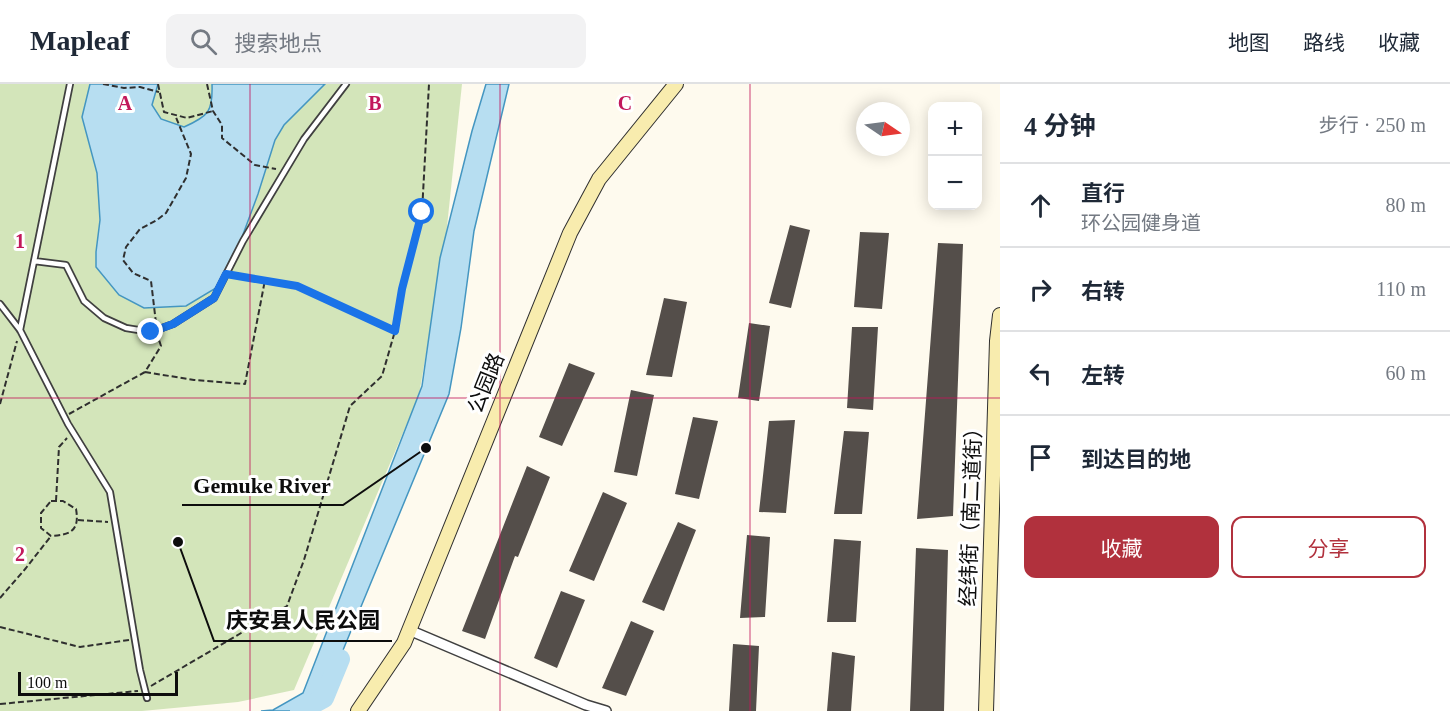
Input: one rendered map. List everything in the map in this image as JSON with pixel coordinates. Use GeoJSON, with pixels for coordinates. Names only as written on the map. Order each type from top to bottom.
{"type":"FeatureCollection","features":[{"type":"Feature","properties":{"kind":"street","name":"公园路"},"geometry":{"type":"LineString","coordinates":[[358,711],[404,643],[570,232],[599,179],[676,84]]}},
{"type":"Feature","properties":{"kind":"street","name":"经纬街（南二道街）"},"geometry":{"type":"LineString","coordinates":[[986,711],[1000,315]]}},
{"type":"Feature","properties":{"kind":"street"},"geometry":{"type":"LineString","coordinates":[[409,630],[586,705],[606,711]]}},
{"type":"Feature","properties":{"kind":"lane"},"geometry":{"type":"LineString","coordinates":[[20,330],[70,84]]}},
{"type":"Feature","properties":{"kind":"lane"},"geometry":{"type":"LineString","coordinates":[[34,261],[66,265],[84,301],[104,318],[126,328],[151,332],[173,324],[214,298],[243,241],[304,139],[346,84]]}},
{"type":"Feature","properties":{"kind":"lane"},"geometry":{"type":"LineString","coordinates":[[0,304],[20,330],[64,416],[110,492],[147,698]]}},
{"type":"Feature","properties":{"kind":"path"},"geometry":{"type":"LineString","coordinates":[[103,84],[124,88],[140,87],[159,92]]}},
{"type":"Feature","properties":{"kind":"path"},"geometry":{"type":"LineString","coordinates":[[158,84],[164,112],[187,118],[213,111]]}},
{"type":"Feature","properties":{"kind":"path"},"geometry":{"type":"LineString","coordinates":[[207,84],[213,111],[222,125],[222,138],[255,165],[285,171]]}},
{"type":"Feature","properties":{"kind":"path"},"geometry":{"type":"LineString","coordinates":[[0,704],[145,690],[287,606],[304,560],[350,406],[382,376],[395,331],[402,289],[422,212],[429,84]]}},
{"type":"Feature","properties":{"kind":"path"},"geometry":{"type":"LineString","coordinates":[[64,416],[145,372],[161,346],[156,330],[151,280],[134,273],[123,260],[126,247],[140,229],[166,213],[186,178],[191,154],[175,115]]}},
{"type":"Feature","properties":{"kind":"path"},"geometry":{"type":"LineString","coordinates":[[226,274],[297,286],[395,331]]}},
{"type":"Feature","properties":{"kind":"path"},"geometry":{"type":"LineString","coordinates":[[145,372],[194,380],[245,384],[265,280]]}},
{"type":"Feature","properties":{"kind":"path"},"geometry":{"type":"LineString","coordinates":[[0,404],[20,330]]}},
{"type":"Feature","properties":{"kind":"path"},"geometry":{"type":"LineString","coordinates":[[56,501],[59,447],[73,432]]}},
{"type":"Feature","properties":{"kind":"path"},"geometry":{"type":"LineString","coordinates":[[51,501],[63,501],[76,509],[78,520],[74,529],[65,536],[51,536],[41,528],[41,513],[51,501]]}},
{"type":"Feature","properties":{"kind":"path"},"geometry":{"type":"LineString","coordinates":[[78,520],[115,522]]}},
{"type":"Feature","properties":{"kind":"path"},"geometry":{"type":"LineString","coordinates":[[0,598],[51,536]]}},
{"type":"Feature","properties":{"kind":"path"},"geometry":{"type":"LineString","coordinates":[[0,627],[80,647],[135,640]]}},
{"type":"Feature","properties":{"kind":"green space"},"geometry":{"type":"Polygon","coordinates":[[[0,84],[462,84],[446,236],[419,395],[294,690],[238,702],[142,711],[0,711],[0,84]]]}},
{"type":"Feature","properties":{"kind":"water"},"geometry":{"type":"Polygon","coordinates":[[[90,84],[158,84],[152,105],[161,119],[184,127],[208,112],[212,101],[212,84],[325,84],[284,125],[275,140],[235,256],[216,288],[186,306],[144,308],[119,295],[96,267],[100,220],[97,173],[82,117],[90,84]]]}},
{"type":"Feature","properties":{"kind":"water"},"geometry":{"type":"Polygon","coordinates":[[[486,84],[509,84],[474,231],[461,328],[449,394],[329,684],[315,711],[261,711],[273,710],[303,693],[422,386],[440,258],[486,84]]]}},
{"type":"Feature","properties":{"kind":"building"},"geometry":{"type":"Polygon","coordinates":[[[790,225],[810,230],[791,308],[769,303],[790,225]]]}},
{"type":"Feature","properties":{"kind":"building"},"geometry":{"type":"Polygon","coordinates":[[[860,232],[889,233],[882,309],[854,307],[860,232]]]}},
{"type":"Feature","properties":{"kind":"building"},"geometry":{"type":"Polygon","coordinates":[[[938,243],[963,244],[953,516],[917,519],[938,243]]]}},
{"type":"Feature","properties":{"kind":"building"},"geometry":{"type":"Polygon","coordinates":[[[664,298],[687,302],[672,377],[646,375],[664,298]]]}},
{"type":"Feature","properties":{"kind":"building"},"geometry":{"type":"Polygon","coordinates":[[[749,323],[770,326],[759,401],[738,398],[749,323]]]}},
{"type":"Feature","properties":{"kind":"building"},"geometry":{"type":"Polygon","coordinates":[[[852,327],[878,327],[873,410],[847,408],[852,327]]]}},
{"type":"Feature","properties":{"kind":"building"},"geometry":{"type":"Polygon","coordinates":[[[569,363],[595,373],[562,446],[539,437],[569,363]]]}},
{"type":"Feature","properties":{"kind":"building"},"geometry":{"type":"Polygon","coordinates":[[[631,390],[654,395],[637,476],[614,472],[631,390]]]}},
{"type":"Feature","properties":{"kind":"building"},"geometry":{"type":"Polygon","coordinates":[[[693,417],[718,421],[699,499],[675,494],[693,417]]]}},
{"type":"Feature","properties":{"kind":"building"},"geometry":{"type":"Polygon","coordinates":[[[795,420],[786,513],[759,512],[769,421],[795,420]]]}},
{"type":"Feature","properties":{"kind":"building"},"geometry":{"type":"Polygon","coordinates":[[[844,431],[869,432],[862,514],[834,514],[844,431]]]}},
{"type":"Feature","properties":{"kind":"building"},"geometry":{"type":"Polygon","coordinates":[[[527,466],[550,477],[518,557],[515,556],[485,639],[462,631],[527,466]]]}},
{"type":"Feature","properties":{"kind":"building"},"geometry":{"type":"Polygon","coordinates":[[[603,492],[627,503],[594,581],[569,571],[603,492]]]}},
{"type":"Feature","properties":{"kind":"building"},"geometry":{"type":"Polygon","coordinates":[[[678,522],[696,530],[664,611],[642,602],[678,522]]]}},
{"type":"Feature","properties":{"kind":"building"},"geometry":{"type":"Polygon","coordinates":[[[747,535],[770,537],[765,617],[740,618],[747,535]]]}},
{"type":"Feature","properties":{"kind":"building"},"geometry":{"type":"Polygon","coordinates":[[[834,539],[861,541],[856,622],[827,622],[834,539]]]}},
{"type":"Feature","properties":{"kind":"building"},"geometry":{"type":"Polygon","coordinates":[[[916,548],[948,550],[944,711],[910,711],[916,548]]]}},
{"type":"Feature","properties":{"kind":"building"},"geometry":{"type":"Polygon","coordinates":[[[561,591],[585,600],[557,668],[534,658],[561,591]]]}},
{"type":"Feature","properties":{"kind":"building"},"geometry":{"type":"Polygon","coordinates":[[[631,621],[654,631],[626,696],[602,688],[631,621]]]}},
{"type":"Feature","properties":{"kind":"building"},"geometry":{"type":"Polygon","coordinates":[[[733,644],[759,646],[756,711],[729,711],[733,644]]]}},
{"type":"Feature","properties":{"kind":"building"},"geometry":{"type":"Polygon","coordinates":[[[832,652],[855,656],[851,711],[827,711],[832,652]]]}},
{"type":"Feature","properties":{"kind":"waterway"},"geometry":{"type":"LineString","coordinates":[[300,711],[324,698],[340,659]]}},
{"type":"Feature","properties":{"kind":"place","name":"Gemuke River"},"geometry":{"type":"Point","coordinates":[426,448]}},
{"type":"Feature","properties":{"kind":"place","name":"庆安县人民公园"},"geometry":{"type":"Point","coordinates":[178,542]}},
{"type":"Feature","properties":{"kind":"route"},"geometry":{"type":"LineString","coordinates":[[151,332],[173,324],[214,298],[226,274],[297,286],[395,331],[402,289],[422,212]]}}]}
